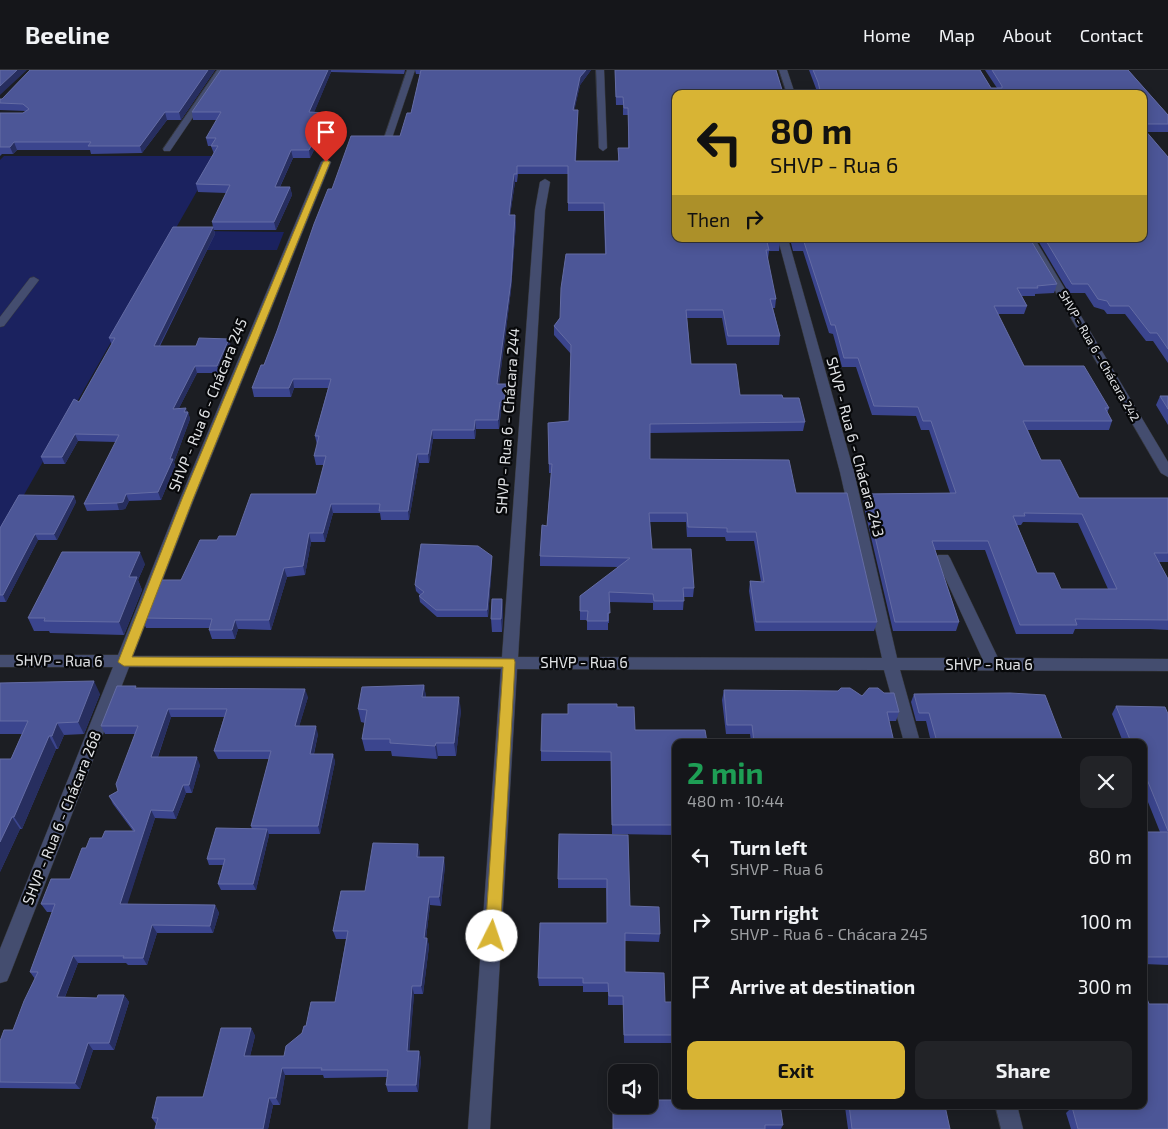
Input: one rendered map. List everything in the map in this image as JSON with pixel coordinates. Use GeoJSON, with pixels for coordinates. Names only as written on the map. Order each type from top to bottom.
{"type":"FeatureCollection","features":[{"type":"Feature","properties":{"kind":"street"},"geometry":{"type":"LineString","coordinates":[[168,149],[221,70]]}},
{"type":"Feature","properties":{"kind":"street"},"geometry":{"type":"LineString","coordinates":[[388,138],[411,70]]}},
{"type":"Feature","properties":{"kind":"street"},"geometry":{"type":"LineString","coordinates":[[600,70],[603,148]]}},
{"type":"Feature","properties":{"kind":"street"},"geometry":{"type":"LineString","coordinates":[[783,70],[790,90]]}},
{"type":"Feature","properties":{"kind":"street","name":"SHVP - Rua 6 - Chácara 245"},"geometry":{"type":"LineString","coordinates":[[124,662],[187,499],[326,162]]}},
{"type":"Feature","properties":{"kind":"street","name":"SHVP - Rua 6 - Chácara 244"},"geometry":{"type":"LineString","coordinates":[[479,1129],[539,220],[545,182]]}},
{"type":"Feature","properties":{"kind":"street","name":"SHVP - Rua 6 - Chácara 243"},"geometry":{"type":"LineString","coordinates":[[784,242],[847,472],[891,665],[911,739]]}},
{"type":"Feature","properties":{"kind":"street","name":"SHVP - Rua 6 - Chácara 242"},"geometry":{"type":"LineString","coordinates":[[1032,242],[1168,473]]}},
{"type":"Feature","properties":{"kind":"street"},"geometry":{"type":"LineString","coordinates":[[0,324],[34,280]]}},
{"type":"Feature","properties":{"kind":"street"},"geometry":{"type":"LineString","coordinates":[[943,558],[993,665]]}},
{"type":"Feature","properties":{"kind":"street","name":"SHVP - Rua 6"},"geometry":{"type":"LineString","coordinates":[[0,661],[1168,665]]}},
{"type":"Feature","properties":{"kind":"street","name":"SHVP - Rua 6 - Chácara 268"},"geometry":{"type":"LineString","coordinates":[[0,974],[124,662]]}},
{"type":"Feature","properties":{"kind":"street"},"geometry":{"type":"LineString","coordinates":[[1007,1109],[1012,1129]]}},
{"type":"Feature","properties":{"kind":"shaded area"},"geometry":{"type":"Polygon","coordinates":[[[4,156],[217,156],[0,537],[0,160],[4,156]]]}},
{"type":"Feature","properties":{"kind":"shaded area"},"geometry":{"type":"Polygon","coordinates":[[[201,231],[284,232],[277,250],[192,250],[201,231]]]}},
{"type":"Feature","properties":{"kind":"building"},"geometry":{"type":"Polygon","coordinates":[[[0,70],[17,70],[0,86],[0,70]]]}},
{"type":"Feature","properties":{"kind":"building"},"geometry":{"type":"Polygon","coordinates":[[[30,70],[208,70],[179,112],[165,112],[140,146],[88,146],[91,142],[14,142],[10,147],[0,147],[0,113],[23,113],[29,109],[23,104],[0,103],[0,99],[30,70]]]}},
{"type":"Feature","properties":{"kind":"building"},"geometry":{"type":"Polygon","coordinates":[[[221,70],[328,70],[309,112],[326,113],[323,123],[309,150],[291,150],[275,187],[290,187],[274,222],[212,222],[230,185],[196,184],[218,146],[211,146],[216,138],[206,138],[221,112],[192,112],[221,70]]]}},
{"type":"Feature","properties":{"kind":"building"},"geometry":{"type":"Polygon","coordinates":[[[421,70],[586,70],[580,77],[573,110],[578,110],[575,161],[619,161],[618,148],[629,148],[628,108],[624,108],[623,97],[616,97],[615,70],[776,70],[782,90],[672,90],[672,242],[767,242],[769,250],[766,250],[776,299],[770,299],[780,336],[728,336],[723,310],[686,310],[691,364],[736,364],[740,395],[782,395],[783,398],[799,398],[805,422],[650,424],[650,459],[789,460],[796,493],[847,493],[877,622],[756,622],[750,581],[764,582],[756,532],[727,532],[727,528],[688,527],[687,513],[649,513],[652,549],[691,549],[694,588],[683,588],[684,601],[654,601],[653,594],[609,592],[610,613],[608,613],[608,621],[587,621],[588,611],[580,611],[580,596],[630,558],[540,556],[542,525],[547,526],[552,464],[549,464],[548,423],[569,421],[571,345],[554,326],[560,318],[561,288],[566,254],[606,254],[604,203],[568,203],[568,166],[517,166],[517,174],[514,174],[509,215],[515,215],[511,281],[497,384],[506,384],[504,402],[500,402],[498,420],[475,420],[474,430],[432,430],[428,454],[417,454],[408,511],[379,511],[380,504],[331,504],[323,533],[309,533],[303,566],[284,568],[269,620],[235,620],[232,630],[209,630],[212,619],[142,618],[157,580],[181,580],[200,540],[217,540],[219,536],[236,536],[251,494],[316,494],[326,456],[314,456],[319,436],[315,436],[331,379],[293,379],[289,388],[252,388],[261,365],[264,365],[314,224],[328,189],[332,189],[351,136],[400,136],[407,113],[411,113],[421,70]]]}},
{"type":"Feature","properties":{"kind":"building"},"geometry":{"type":"Polygon","coordinates":[[[813,70],[980,70],[991,88],[1002,88],[992,70],[1128,70],[1146,90],[820,90],[813,70]]]}},
{"type":"Feature","properties":{"kind":"building"},"geometry":{"type":"Polygon","coordinates":[[[1147,91],[1168,115],[1168,124],[1147,124],[1147,91]]]}},
{"type":"Feature","properties":{"kind":"building"},"geometry":{"type":"Polygon","coordinates":[[[1147,132],[1168,157],[1168,349],[1157,333],[1150,333],[1129,306],[1110,306],[1107,301],[1098,299],[1088,284],[1072,284],[1047,242],[1147,242],[1147,132]]]}},
{"type":"Feature","properties":{"kind":"building"},"geometry":{"type":"Polygon","coordinates":[[[173,227],[213,227],[154,346],[196,346],[199,338],[229,339],[217,366],[195,366],[173,409],[186,408],[184,412],[188,412],[170,459],[173,459],[158,492],[126,494],[123,502],[117,503],[84,504],[119,435],[75,434],[62,457],[41,457],[74,399],[79,402],[115,338],[109,338],[173,227]]]}},
{"type":"Feature","properties":{"kind":"building"},"geometry":{"type":"Polygon","coordinates":[[[804,242],[1032,242],[1057,284],[1037,286],[1038,288],[1017,288],[1027,306],[994,306],[1024,366],[1084,366],[1109,408],[1105,408],[1112,421],[1023,421],[1041,460],[1060,460],[1079,498],[1168,498],[1168,553],[1154,553],[1168,579],[1168,620],[1075,619],[1077,625],[1020,625],[988,541],[932,541],[959,622],[895,622],[865,494],[956,493],[931,421],[923,421],[918,407],[874,406],[858,358],[844,358],[835,325],[831,325],[804,242]],[[1024,513],[1025,516],[1013,516],[1037,573],[1054,573],[1061,589],[1117,589],[1082,514],[1024,513]]]}},
{"type":"Feature","properties":{"kind":"building"},"geometry":{"type":"Polygon","coordinates":[[[1160,396],[1168,396],[1168,409],[1160,396]]]}},
{"type":"Feature","properties":{"kind":"building"},"geometry":{"type":"Polygon","coordinates":[[[19,495],[74,496],[54,534],[35,534],[3,595],[0,595],[0,528],[19,495]]]}},
{"type":"Feature","properties":{"kind":"building"},"geometry":{"type":"Polygon","coordinates":[[[421,544],[478,546],[492,556],[487,610],[436,610],[419,596],[424,592],[415,585],[421,544]]]}},
{"type":"Feature","properties":{"kind":"building"},"geometry":{"type":"Polygon","coordinates":[[[62,552],[140,552],[129,577],[137,577],[119,622],[44,621],[45,618],[28,618],[62,552]]]}},
{"type":"Feature","properties":{"kind":"building"},"geometry":{"type":"Polygon","coordinates":[[[492,599],[502,599],[501,619],[491,619],[492,599]]]}},
{"type":"Feature","properties":{"kind":"building"},"geometry":{"type":"Polygon","coordinates":[[[94,681],[78,722],[57,723],[52,736],[49,736],[14,817],[12,817],[0,842],[0,759],[11,759],[28,721],[0,721],[0,683],[94,681]]]}},
{"type":"Feature","properties":{"kind":"building"},"geometry":{"type":"Polygon","coordinates":[[[424,685],[422,697],[459,697],[454,743],[436,743],[435,746],[390,743],[390,739],[362,739],[367,710],[358,709],[362,687],[424,685]]]}},
{"type":"Feature","properties":{"kind":"building"},"geometry":{"type":"Polygon","coordinates":[[[117,686],[136,686],[135,688],[305,689],[295,726],[316,726],[310,754],[333,754],[318,826],[251,826],[271,751],[214,751],[227,709],[168,709],[151,757],[197,757],[189,785],[183,785],[173,811],[151,810],[120,904],[215,905],[210,926],[152,925],[143,958],[73,956],[57,997],[97,998],[98,995],[124,995],[109,1043],[88,1043],[75,1083],[0,1082],[0,1041],[4,1030],[13,1030],[38,972],[30,972],[55,904],[41,904],[51,879],[70,879],[82,848],[86,848],[90,838],[102,838],[105,831],[135,831],[109,796],[118,791],[116,784],[138,726],[101,726],[117,686]]]}},
{"type":"Feature","properties":{"kind":"building"},"geometry":{"type":"Polygon","coordinates":[[[841,688],[850,688],[862,696],[869,688],[878,688],[884,693],[894,693],[899,712],[887,712],[893,739],[754,739],[752,725],[727,725],[724,690],[838,691],[841,688]]]}},
{"type":"Feature","properties":{"kind":"building"},"geometry":{"type":"Polygon","coordinates":[[[1010,693],[1045,695],[1062,739],[936,739],[929,713],[919,713],[914,694],[1010,693]]]}},
{"type":"Feature","properties":{"kind":"building"},"geometry":{"type":"Polygon","coordinates":[[[568,704],[617,704],[617,707],[634,707],[635,730],[705,730],[706,739],[672,739],[672,825],[612,825],[611,752],[541,751],[542,714],[568,714],[568,704]]]}},
{"type":"Feature","properties":{"kind":"building"},"geometry":{"type":"Polygon","coordinates":[[[1116,706],[1165,707],[1168,714],[1168,831],[1147,779],[1147,739],[1130,739],[1116,706]]]}},
{"type":"Feature","properties":{"kind":"building"},"geometry":{"type":"Polygon","coordinates":[[[216,828],[267,829],[253,884],[218,884],[225,859],[207,859],[216,828]]]}},
{"type":"Feature","properties":{"kind":"building"},"geometry":{"type":"Polygon","coordinates":[[[1147,832],[1168,832],[1168,957],[1147,957],[1147,832]]]}},
{"type":"Feature","properties":{"kind":"building"},"geometry":{"type":"Polygon","coordinates":[[[559,834],[628,835],[630,906],[659,907],[660,934],[625,933],[625,972],[664,973],[665,1002],[672,1002],[672,1035],[624,1035],[623,996],[609,996],[608,983],[583,983],[583,978],[538,978],[540,923],[607,923],[607,879],[558,879],[559,834]]]}},
{"type":"Feature","properties":{"kind":"building"},"geometry":{"type":"Polygon","coordinates":[[[373,843],[418,844],[417,857],[444,857],[439,897],[429,897],[424,938],[427,938],[421,986],[412,986],[407,1051],[419,1051],[416,1085],[386,1085],[388,1070],[282,1068],[276,1098],[269,1098],[263,1129],[155,1129],[158,1118],[152,1118],[157,1097],[203,1097],[221,1028],[251,1028],[244,1056],[284,1056],[286,1046],[302,1033],[304,1026],[306,1026],[311,1002],[335,1002],[348,931],[333,931],[341,891],[365,891],[373,843]]]}},
{"type":"Feature","properties":{"kind":"building"},"geometry":{"type":"Polygon","coordinates":[[[1147,999],[1149,1004],[1168,1004],[1168,1129],[1078,1129],[1073,1109],[1147,1109],[1147,999]]]}},
{"type":"Feature","properties":{"kind":"building"},"geometry":{"type":"Polygon","coordinates":[[[658,1100],[672,1100],[672,1109],[781,1109],[783,1125],[765,1125],[765,1129],[613,1129],[613,1114],[658,1114],[658,1100]]]}},
{"type":"Feature","properties":{"kind":"building"},"geometry":{"type":"Polygon","coordinates":[[[850,1109],[946,1109],[950,1129],[852,1129],[850,1109]]]}},
{"type":"Feature","properties":{"kind":"route"},"geometry":{"type":"LineString","coordinates":[[326,162],[187,499],[124,662],[509,662],[508,705],[492,936]]}}]}
